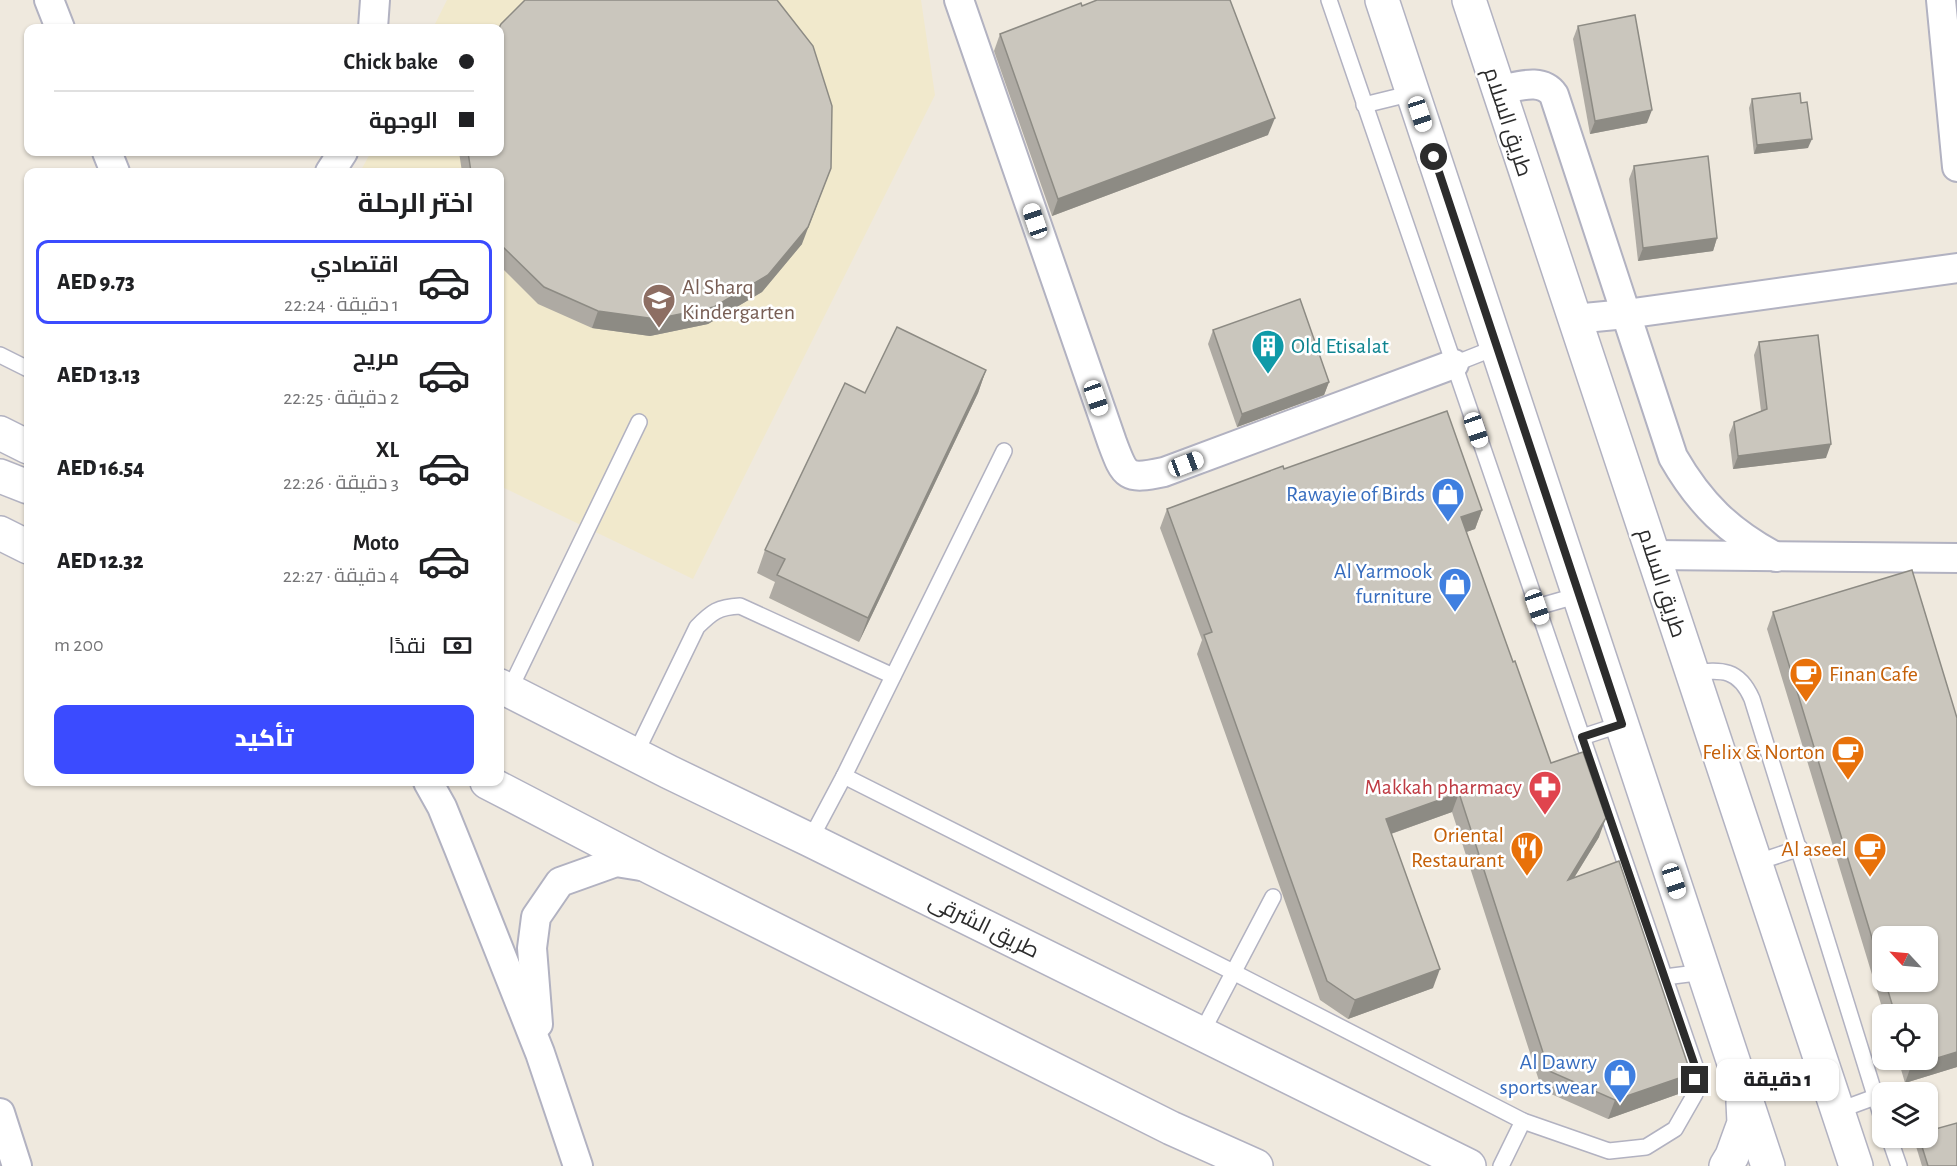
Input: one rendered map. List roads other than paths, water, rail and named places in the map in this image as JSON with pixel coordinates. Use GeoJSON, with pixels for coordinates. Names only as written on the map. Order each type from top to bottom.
{"type":"FeatureCollection","features":[{"type":"Feature","properties":{"kind":"main road"},"geometry":{"type":"LineString","coordinates":[[1382,0],[1768,1166]]}},
{"type":"Feature","properties":{"kind":"main road","name":"طريق السلام"},"geometry":{"type":"LineString","coordinates":[[1469,0],[1856,1166]]}},
{"type":"Feature","properties":{"kind":"main road"},"geometry":{"type":"LineString","coordinates":[[0,433],[24,445]]}},
{"type":"Feature","properties":{"kind":"main road"},"geometry":{"type":"LineString","coordinates":[[0,476],[24,485]]}},
{"type":"Feature","properties":{"kind":"main road"},"geometry":{"type":"LineString","coordinates":[[0,533],[24,545]]}},
{"type":"Feature","properties":{"kind":"main road","name":"طريق الشرقى"},"geometry":{"type":"LineString","coordinates":[[504,689],[1469,1166]]}},
{"type":"Feature","properties":{"kind":"main road"},"geometry":{"type":"LineString","coordinates":[[495,786],[652,868],[1171,1128],[1256,1166]]}},
{"type":"Feature","properties":{"kind":"main road"},"geometry":{"type":"LineString","coordinates":[[1726,1166],[1744,1123],[1742,1085]]}},
{"type":"Feature","properties":{"kind":"street"},"geometry":{"type":"LineString","coordinates":[[49,0],[58,24]]}},
{"type":"Feature","properties":{"kind":"street"},"geometry":{"type":"LineString","coordinates":[[373,24],[375,0]]}},
{"type":"Feature","properties":{"kind":"street"},"geometry":{"type":"LineString","coordinates":[[959,0],[1120,466],[1129,475],[1143,477],[1164,472],[1454,364]]}},
{"type":"Feature","properties":{"kind":"street"},"geometry":{"type":"LineString","coordinates":[[1941,0],[1957,167]]}},
{"type":"Feature","properties":{"kind":"street"},"geometry":{"type":"LineString","coordinates":[[1498,90],[1542,84],[1550,88],[1673,457],[1688,483],[1706,506],[1750,543],[1776,557]]}},
{"type":"Feature","properties":{"kind":"street"},"geometry":{"type":"LineString","coordinates":[[1574,319],[1626,314],[1957,268]]}},
{"type":"Feature","properties":{"kind":"street"},"geometry":{"type":"LineString","coordinates":[[1653,555],[1957,558]]}},
{"type":"Feature","properties":{"kind":"street"},"geometry":{"type":"LineString","coordinates":[[430,786],[442,807],[540,1053],[578,1166]]}},
{"type":"Feature","properties":{"kind":"street"},"geometry":{"type":"LineString","coordinates":[[540,1053],[532,948],[536,916],[560,882],[616,862],[652,868]]}},
{"type":"Feature","properties":{"kind":"street"},"geometry":{"type":"LineString","coordinates":[[1,1120],[17,1166]]}},
{"type":"Feature","properties":{"kind":"lane"},"geometry":{"type":"LineString","coordinates":[[844,776],[1522,1121],[1609,1151],[1646,1147],[1675,1129],[1695,1094],[1695,1066],[1329,0]]}},
{"type":"Feature","properties":{"kind":"lane"},"geometry":{"type":"LineString","coordinates":[[1364,105],[1413,93]]}},
{"type":"Feature","properties":{"kind":"lane"},"geometry":{"type":"LineString","coordinates":[[1454,364],[1497,347]]}},
{"type":"Feature","properties":{"kind":"lane"},"geometry":{"type":"LineString","coordinates":[[0,355],[24,367]]}},
{"type":"Feature","properties":{"kind":"lane"},"geometry":{"type":"LineString","coordinates":[[504,689],[639,422]]}},
{"type":"Feature","properties":{"kind":"lane"},"geometry":{"type":"LineString","coordinates":[[810,840],[844,776],[1004,451]]}},
{"type":"Feature","properties":{"kind":"lane"},"geometry":{"type":"LineString","coordinates":[[1537,607],[1579,596]]}},
{"type":"Feature","properties":{"kind":"lane"},"geometry":{"type":"LineString","coordinates":[[635,755],[697,627],[712,613],[724,607],[740,606],[893,676]]}},
{"type":"Feature","properties":{"kind":"lane"},"geometry":{"type":"LineString","coordinates":[[1692,673],[1710,670],[1724,671],[1737,677],[1747,686],[1800,848],[1872,1087]]}},
{"type":"Feature","properties":{"kind":"lane"},"geometry":{"type":"LineString","coordinates":[[1582,737],[1622,724]]}},
{"type":"Feature","properties":{"kind":"lane"},"geometry":{"type":"LineString","coordinates":[[1755,862],[1800,848]]}},
{"type":"Feature","properties":{"kind":"lane"},"geometry":{"type":"LineString","coordinates":[[1202,1034],[1273,897]]}},
{"type":"Feature","properties":{"kind":"lane"},"geometry":{"type":"LineString","coordinates":[[1665,977],[1704,972]]}},
{"type":"Feature","properties":{"kind":"lane"},"geometry":{"type":"LineString","coordinates":[[1837,1111],[1872,1098]]}},
{"type":"Feature","properties":{"kind":"lane"},"geometry":{"type":"LineString","coordinates":[[1501,1166],[1522,1121]]}},
{"type":"Feature","properties":{"kind":"lane"},"geometry":{"type":"LineString","coordinates":[[1893,1148],[1899,1166]]}},
{"type":"Feature","properties":{"kind":"place","name":"Al Sharq Kindergarten"},"geometry":{"type":"Point","coordinates":[659,329]}},
{"type":"Feature","properties":{"kind":"place","name":"Old Etisalat"},"geometry":{"type":"Point","coordinates":[1268,375]}},
{"type":"Feature","properties":{"kind":"place","name":"Rawayie of Birds"},"geometry":{"type":"Point","coordinates":[1448,523]}},
{"type":"Feature","properties":{"kind":"place","name":"Al Yarmook furniture"},"geometry":{"type":"Point","coordinates":[1455,613]}},
{"type":"Feature","properties":{"kind":"place","name":"Finan Cafe"},"geometry":{"type":"Point","coordinates":[1806,703]}},
{"type":"Feature","properties":{"kind":"place","name":"Felix & Norton"},"geometry":{"type":"Point","coordinates":[1848,781]}},
{"type":"Feature","properties":{"kind":"place","name":"Makkah pharmacy"},"geometry":{"type":"Point","coordinates":[1545,816]}},
{"type":"Feature","properties":{"kind":"place","name":"Oriental Restaurant"},"geometry":{"type":"Point","coordinates":[1527,877]}},
{"type":"Feature","properties":{"kind":"place","name":"Al aseel"},"geometry":{"type":"Point","coordinates":[1870,878]}},
{"type":"Feature","properties":{"kind":"place","name":"Al Dawry sports wear"},"geometry":{"type":"Point","coordinates":[1620,1104]}}]}
